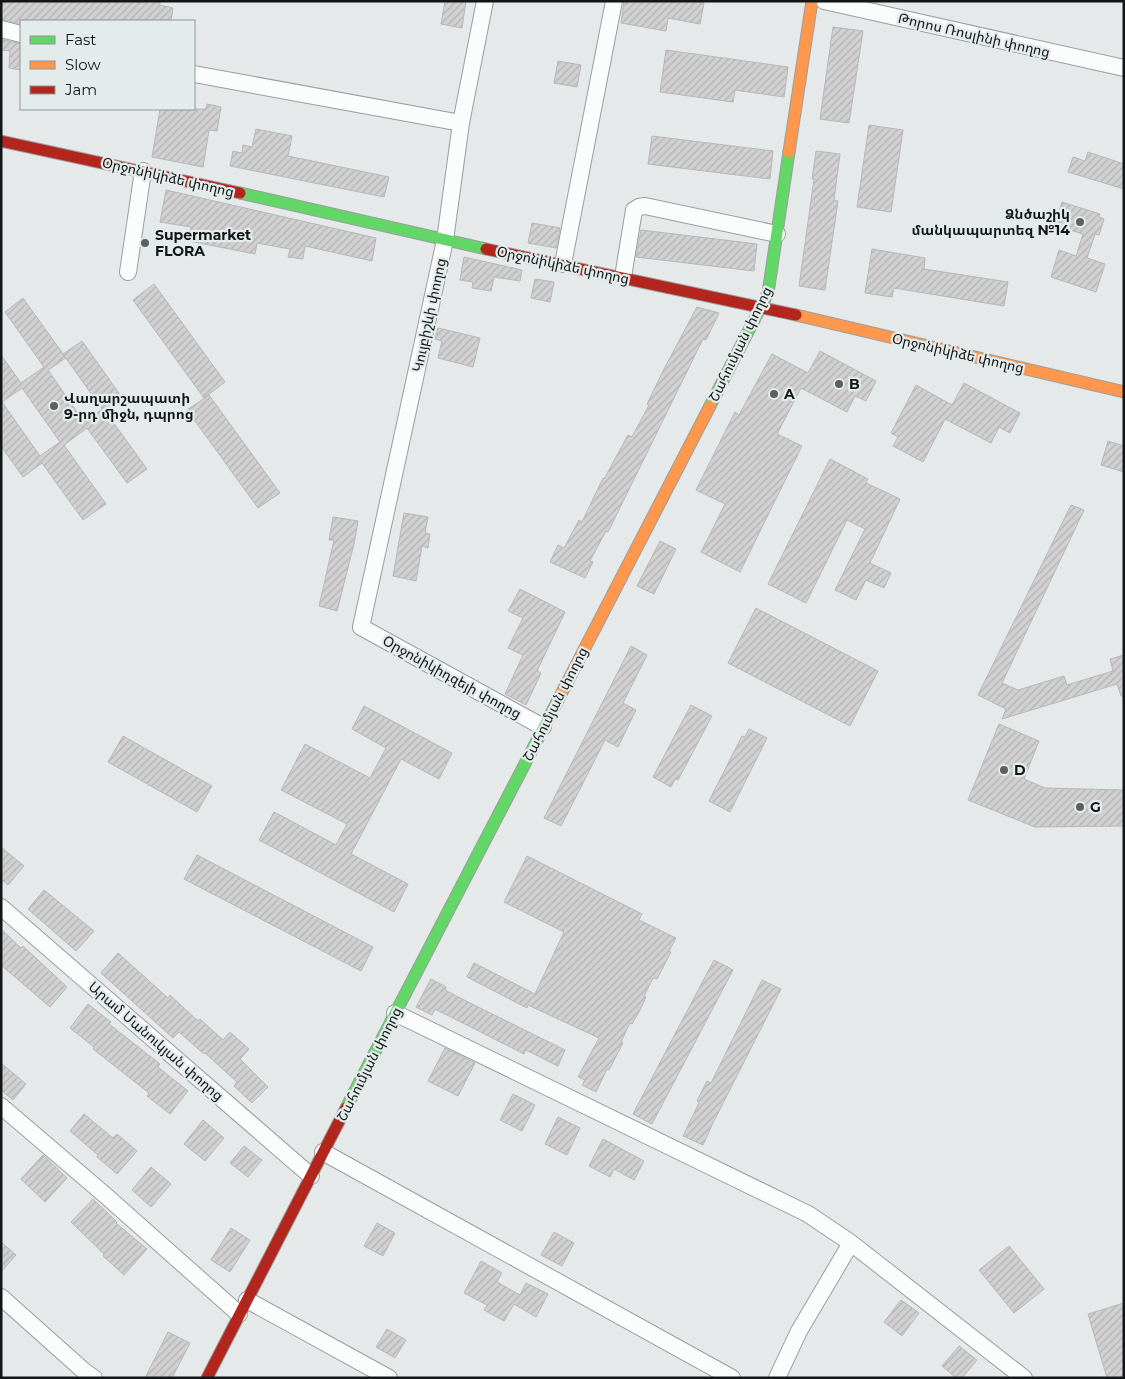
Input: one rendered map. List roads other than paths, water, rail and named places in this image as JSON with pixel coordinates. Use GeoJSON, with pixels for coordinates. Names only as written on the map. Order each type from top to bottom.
{"type":"FeatureCollection","features":[{"type":"Feature","properties":{"kind":"main road","name":"Շահումյան փողոց"},"geometry":{"type":"LineString","coordinates":[[207,1378],[768,293],[812,1]]}},
{"type":"Feature","properties":{"kind":"main road","name":"Օրջոնիկիձե փողոց"},"geometry":{"type":"LineString","coordinates":[[1,141],[143,171],[445,240],[761,307],[1124,392]]}},
{"type":"Feature","properties":{"kind":"street","name":"Կույբիշևի փողոց"},"geometry":{"type":"LineString","coordinates":[[361,627],[445,240],[461,123],[485,1]]}},
{"type":"Feature","properties":{"kind":"street"},"geometry":{"type":"LineString","coordinates":[[563,264],[614,1]]}},
{"type":"Feature","properties":{"kind":"street","name":"Թորոս Ռոսլինի փողոց"},"geometry":{"type":"LineString","coordinates":[[824,1],[1124,68]]}},
{"type":"Feature","properties":{"kind":"street"},"geometry":{"type":"LineString","coordinates":[[1,29],[20,34]]}},
{"type":"Feature","properties":{"kind":"street"},"geometry":{"type":"LineString","coordinates":[[195,74],[461,123]]}},
{"type":"Feature","properties":{"kind":"street"},"geometry":{"type":"LineString","coordinates":[[128,272],[143,171]]}},
{"type":"Feature","properties":{"kind":"street"},"geometry":{"type":"LineString","coordinates":[[623,277],[634,210],[639,207],[645,206],[777,234]]}},
{"type":"Feature","properties":{"kind":"street","name":"Օրջոնիկիդզեյի փողոց"},"geometry":{"type":"LineString","coordinates":[[361,627],[543,727]]}},
{"type":"Feature","properties":{"kind":"street","name":"Արամ Մանուկյան փողոց"},"geometry":{"type":"LineString","coordinates":[[1,907],[311,1176]]}},
{"type":"Feature","properties":{"kind":"street"},"geometry":{"type":"LineString","coordinates":[[395,1013],[808,1214],[851,1243],[1024,1378]]}},
{"type":"Feature","properties":{"kind":"street"},"geometry":{"type":"LineString","coordinates":[[1,1106],[243,1307],[389,1378]]}},
{"type":"Feature","properties":{"kind":"street"},"geometry":{"type":"LineString","coordinates":[[323,1152],[732,1378]]}},
{"type":"Feature","properties":{"kind":"street"},"geometry":{"type":"LineString","coordinates":[[777,1378],[799,1330],[851,1243]]}},
{"type":"Feature","properties":{"kind":"street"},"geometry":{"type":"LineString","coordinates":[[1,1297],[94,1378]]}},
{"type":"Feature","properties":{"kind":"place","name":"Ձնծաշիկ մանկապարտեզ №14"},"geometry":{"type":"Point","coordinates":[1080,222]}},
{"type":"Feature","properties":{"kind":"place","name":"Supermarket FLORA"},"geometry":{"type":"Point","coordinates":[145,243]}},
{"type":"Feature","properties":{"kind":"place","name":"B"},"geometry":{"type":"Point","coordinates":[839,384]}},
{"type":"Feature","properties":{"kind":"place","name":"A"},"geometry":{"type":"Point","coordinates":[774,394]}},
{"type":"Feature","properties":{"kind":"place","name":"Վաղարշապատի 9-րդ միջն, դպրոց"},"geometry":{"type":"Point","coordinates":[54,406]}},
{"type":"Feature","properties":{"kind":"place","name":"D"},"geometry":{"type":"Point","coordinates":[1004,770]}},
{"type":"Feature","properties":{"kind":"place","name":"G"},"geometry":{"type":"Point","coordinates":[1080,807]}}]}
